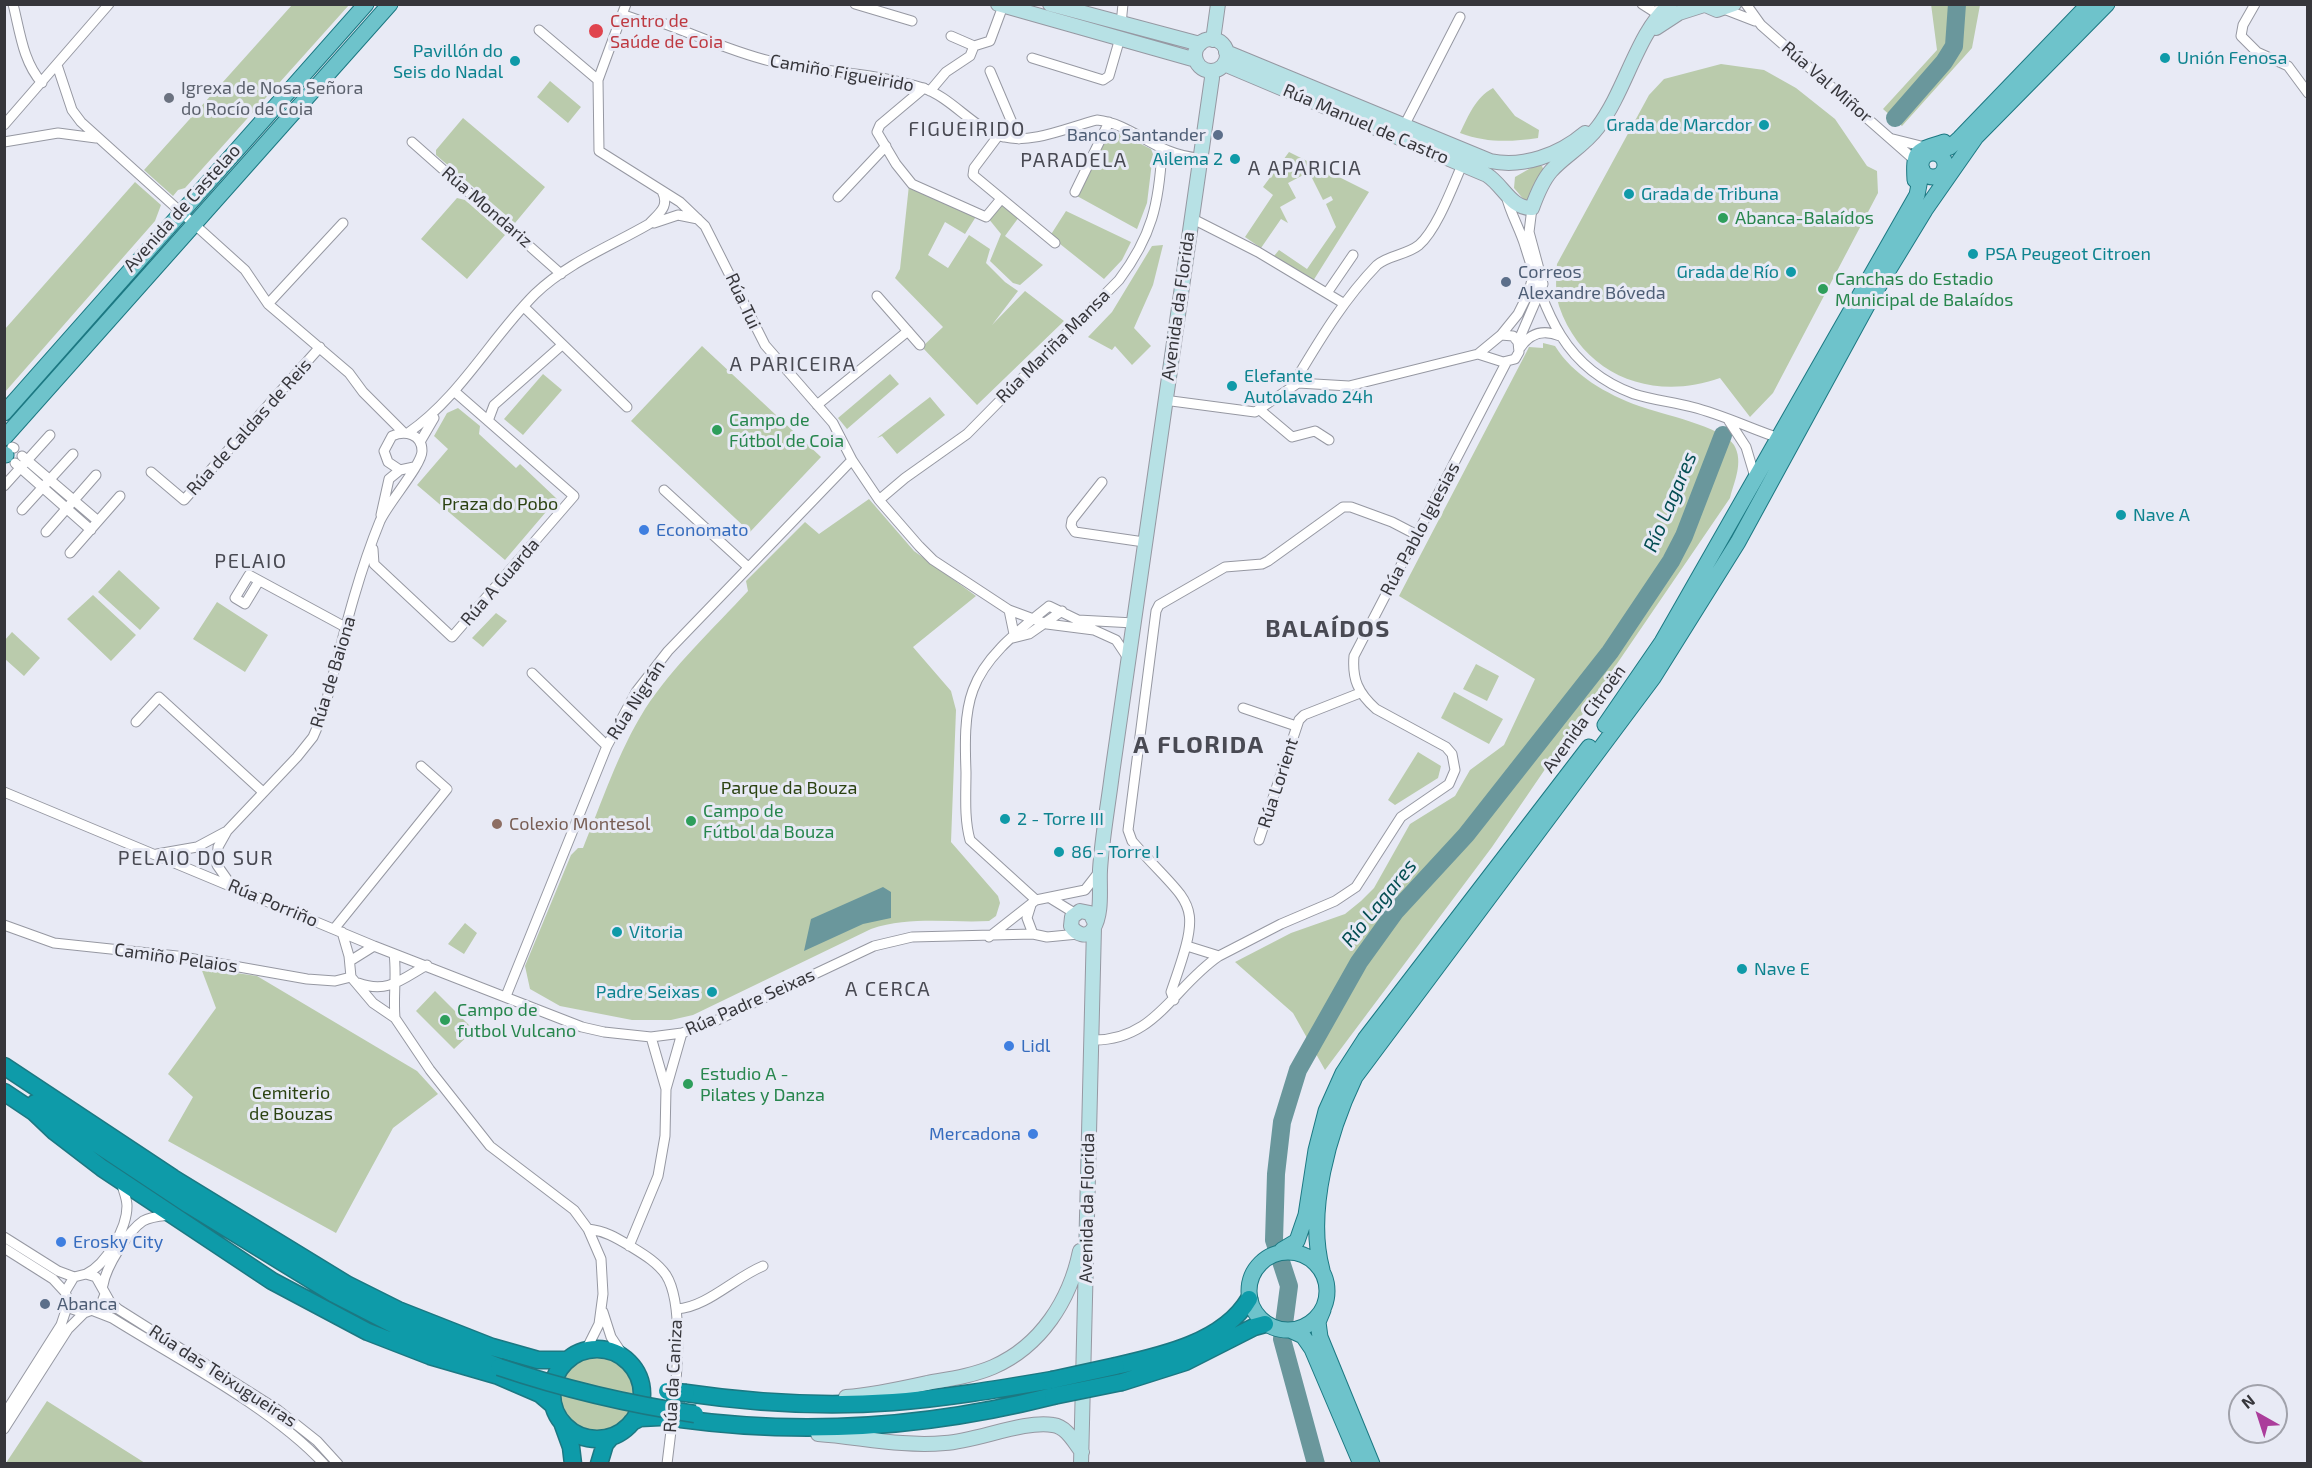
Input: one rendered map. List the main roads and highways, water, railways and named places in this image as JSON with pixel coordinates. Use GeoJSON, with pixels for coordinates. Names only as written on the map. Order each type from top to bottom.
{"type":"FeatureCollection","features":[{"type":"Feature","properties":{"kind":"highway"},"geometry":{"type":"LineString","coordinates":[[4,1066],[173,1178],[296,1255],[398,1311],[538,1360],[567,1360],[586,1350],[608,1350],[627,1361],[639,1378],[642,1396],[632,1422]]}},
{"type":"Feature","properties":{"kind":"highway"},"geometry":{"type":"LineString","coordinates":[[4,1083],[189,1205],[334,1294],[398,1327],[503,1369]]}},
{"type":"Feature","properties":{"kind":"highway"},"geometry":{"type":"LineString","coordinates":[[4,1092],[120,1180],[272,1281],[341,1320],[430,1356],[503,1369],[622,1396],[741,1410],[868,1412],[956,1406],[1185,1362],[1254,1327],[1266,1324]]}},
{"type":"Feature","properties":{"kind":"highway"},"geometry":{"type":"LineString","coordinates":[[173,1178],[220,1213],[339,1288],[503,1369],[540,1394],[553,1405],[563,1425],[571,1447],[573,1464]]}},
{"type":"Feature","properties":{"kind":"highway"},"geometry":{"type":"LineString","coordinates":[[1119,1374],[1205,1336],[1233,1319],[1249,1299]]}},
{"type":"Feature","properties":{"kind":"highway"},"geometry":{"type":"LineString","coordinates":[[553,1405],[554,1381],[567,1360]]}},
{"type":"Feature","properties":{"kind":"highway"},"geometry":{"type":"LineString","coordinates":[[639,1378],[667,1391],[769,1402],[892,1402],[1053,1388]]}},
{"type":"Feature","properties":{"kind":"highway"},"geometry":{"type":"LineString","coordinates":[[599,1464],[605,1444],[611,1437],[640,1418],[660,1417],[750,1427],[859,1427],[983,1413],[1053,1388]]}},
{"type":"Feature","properties":{"kind":"highway"},"geometry":{"type":"LineString","coordinates":[[563,1425],[580,1436],[601,1439],[611,1437]]}},
{"type":"Feature","properties":{"kind":"main road","name":"Avenida de Castelao"},"geometry":{"type":"LineString","coordinates":[[4,413],[366,4]]}},
{"type":"Feature","properties":{"kind":"main road","name":"Avenida de Castelao"},"geometry":{"type":"LineString","coordinates":[[12,453],[193,225],[390,4]]}},
{"type":"Feature","properties":{"kind":"main road"},"geometry":{"type":"LineString","coordinates":[[1000,5],[1196,60],[1201,68],[1210,71],[1225,58],[1222,44],[1121,24],[1050,4]]}},
{"type":"Feature","properties":{"kind":"main road"},"geometry":{"type":"LineString","coordinates":[[1196,60],[1206,42],[1218,4]]}},
{"type":"Feature","properties":{"kind":"main road"},"geometry":{"type":"LineString","coordinates":[[1925,210],[1942,171],[1969,135],[2089,4]]}},
{"type":"Feature","properties":{"kind":"main road"},"geometry":{"type":"LineString","coordinates":[[1942,171],[1930,176],[1918,166],[1930,149],[1950,147],[1969,135],[2057,62],[2107,4]]}},
{"type":"Feature","properties":{"kind":"main road"},"geometry":{"type":"LineString","coordinates":[[1644,44],[1659,24],[1669,17],[1704,5],[1729,7]]}},
{"type":"Feature","properties":{"kind":"main road"},"geometry":{"type":"LineString","coordinates":[[1530,161],[1545,162],[1550,172],[1590,137],[1613,104],[1659,10]]}},
{"type":"Feature","properties":{"kind":"main road","name":"Rúa Manuel de Castro"},"geometry":{"type":"LineString","coordinates":[[1225,58],[1490,161],[1530,161]]}},
{"type":"Feature","properties":{"kind":"main road","name":"Rúa Manuel de Castro"},"geometry":{"type":"LineString","coordinates":[[1225,58],[1487,175],[1505,190],[1516,205],[1532,208],[1550,172]]}},
{"type":"Feature","properties":{"kind":"main road","name":"Avenida da Florida"},"geometry":{"type":"LineString","coordinates":[[1082,1458],[1095,953],[1088,930],[1100,888],[1100,870],[1128,658],[1212,78],[1210,71]]}},
{"type":"Feature","properties":{"kind":"main road"},"geometry":{"type":"LineString","coordinates":[[1505,190],[1510,175],[1530,161],[1562,149],[1581,136],[1613,104]]}},
{"type":"Feature","properties":{"kind":"main road"},"geometry":{"type":"LineString","coordinates":[[1925,210],[1969,135]]}},
{"type":"Feature","properties":{"kind":"main road"},"geometry":{"type":"LineString","coordinates":[[1930,149],[1944,159],[1942,171]]}},
{"type":"Feature","properties":{"kind":"main road","name":"Avenida Citroën"},"geometry":{"type":"LineString","coordinates":[[1786,441],[1906,211],[1917,195],[1918,166]]}},
{"type":"Feature","properties":{"kind":"main road","name":"Avenida Citroën"},"geometry":{"type":"LineString","coordinates":[[1291,1248],[1306,1215],[1316,1150],[1326,1111],[1343,1073],[1365,1039],[1610,719],[1662,642],[1762,483],[1925,210]]}},
{"type":"Feature","properties":{"kind":"main road","name":"Avenida Citroën"},"geometry":{"type":"LineString","coordinates":[[1322,1270],[1315,1245],[1323,1176],[1331,1134],[1355,1077],[1653,678],[1730,552],[1762,483]]}},
{"type":"Feature","properties":{"kind":"main road"},"geometry":{"type":"LineString","coordinates":[[1078,912],[1090,913],[1088,930],[1071,926],[1078,912],[1100,888]]}},
{"type":"Feature","properties":{"kind":"main road"},"geometry":{"type":"LineString","coordinates":[[769,1402],[857,1396],[994,1367],[1011,1357],[1049,1323],[1069,1291],[1080,1250],[1087,1242]]}},
{"type":"Feature","properties":{"kind":"main road"},"geometry":{"type":"LineString","coordinates":[[1361,1464],[1329,1383],[1298,1331],[1266,1324],[1249,1299],[1253,1275],[1260,1264],[1291,1248],[1305,1255],[1322,1270],[1328,1295],[1318,1323],[1320,1337],[1377,1460]]}},
{"type":"Feature","properties":{"kind":"main road"},"geometry":{"type":"LineString","coordinates":[[1298,1331],[1317,1317],[1323,1308]]}},
{"type":"Feature","properties":{"kind":"main road"},"geometry":{"type":"LineString","coordinates":[[750,1427],[916,1444],[962,1441],[1030,1426],[1055,1425],[1066,1431],[1082,1458]]}},
{"type":"Feature","properties":{"kind":"water"},"geometry":{"type":"Polygon","coordinates":[[[883,887],[891,892],[891,918],[863,924],[804,951],[811,919],[883,887]]]}},
{"type":"Feature","properties":{"kind":"waterway","name":"Río Lagares"},"geometry":{"type":"LineString","coordinates":[[1895,118],[1944,62],[1954,46],[1957,4]]}},
{"type":"Feature","properties":{"kind":"waterway","name":"Río Lagares"},"geometry":{"type":"LineString","coordinates":[[1316,1464],[1282,1339],[1289,1286],[1274,1240],[1276,1174],[1282,1122],[1298,1070],[1359,962],[1395,912],[1466,835],[1610,652],[1671,561],[1684,536],[1723,435]]}},
{"type":"Feature","properties":{"kind":"place","name":"Centro de Saúde de Coia"},"geometry":{"type":"Point","coordinates":[596,31]}},
{"type":"Feature","properties":{"kind":"place","name":"Unión Fenosa"},"geometry":{"type":"Point","coordinates":[2165,58]}},
{"type":"Feature","properties":{"kind":"place","name":"Pavillón do Seis do Nadal"},"geometry":{"type":"Point","coordinates":[515,61]}},
{"type":"Feature","properties":{"kind":"place","name":"Igrexa de Nosa Señora do Rocío de Coia"},"geometry":{"type":"Point","coordinates":[169,98]}},
{"type":"Feature","properties":{"kind":"place","name":"Grada de Marcdor"},"geometry":{"type":"Point","coordinates":[1764,125]}},
{"type":"Feature","properties":{"kind":"place","name":"Banco Santander"},"geometry":{"type":"Point","coordinates":[1218,135]}},
{"type":"Feature","properties":{"kind":"place","name":"Ailema 2"},"geometry":{"type":"Point","coordinates":[1235,159]}},
{"type":"Feature","properties":{"kind":"place","name":"Grada de Tribuna"},"geometry":{"type":"Point","coordinates":[1629,194]}},
{"type":"Feature","properties":{"kind":"place","name":"Abanca-Balaídos"},"geometry":{"type":"Point","coordinates":[1723,218]}},
{"type":"Feature","properties":{"kind":"place","name":"PSA Peugeot Citroen"},"geometry":{"type":"Point","coordinates":[1973,254]}},
{"type":"Feature","properties":{"kind":"place","name":"Grada de Río"},"geometry":{"type":"Point","coordinates":[1791,272]}},
{"type":"Feature","properties":{"kind":"place","name":"Correos Alexandre Bóveda"},"geometry":{"type":"Point","coordinates":[1506,282]}},
{"type":"Feature","properties":{"kind":"place","name":"Canchas do Estadio Municipal de Balaídos"},"geometry":{"type":"Point","coordinates":[1823,289]}},
{"type":"Feature","properties":{"kind":"place","name":"Elefante Autolavado 24h"},"geometry":{"type":"Point","coordinates":[1232,386]}},
{"type":"Feature","properties":{"kind":"place","name":"Campo de Fútbol de Coia"},"geometry":{"type":"Point","coordinates":[717,430]}},
{"type":"Feature","properties":{"kind":"place","name":"Nave A"},"geometry":{"type":"Point","coordinates":[2121,515]}},
{"type":"Feature","properties":{"kind":"place","name":"Economato"},"geometry":{"type":"Point","coordinates":[644,530]}},
{"type":"Feature","properties":{"kind":"place","name":"2 - Torre III"},"geometry":{"type":"Point","coordinates":[1005,819]}},
{"type":"Feature","properties":{"kind":"place","name":"Campo de Fútbol da Bouza"},"geometry":{"type":"Point","coordinates":[691,821]}},
{"type":"Feature","properties":{"kind":"place","name":"Colexio Montesol"},"geometry":{"type":"Point","coordinates":[497,824]}},
{"type":"Feature","properties":{"kind":"place","name":"86 - Torre I"},"geometry":{"type":"Point","coordinates":[1059,852]}},
{"type":"Feature","properties":{"kind":"place","name":"Vitoria"},"geometry":{"type":"Point","coordinates":[617,932]}},
{"type":"Feature","properties":{"kind":"place","name":"Nave E"},"geometry":{"type":"Point","coordinates":[1742,969]}},
{"type":"Feature","properties":{"kind":"place","name":"Padre Seixas"},"geometry":{"type":"Point","coordinates":[712,992]}},
{"type":"Feature","properties":{"kind":"place","name":"Campo de futbol Vulcano"},"geometry":{"type":"Point","coordinates":[445,1020]}},
{"type":"Feature","properties":{"kind":"place","name":"Lidl"},"geometry":{"type":"Point","coordinates":[1009,1046]}},
{"type":"Feature","properties":{"kind":"place","name":"Estudio A - Pilates y Danza"},"geometry":{"type":"Point","coordinates":[688,1084]}},
{"type":"Feature","properties":{"kind":"place","name":"Mercadona"},"geometry":{"type":"Point","coordinates":[1033,1134]}},
{"type":"Feature","properties":{"kind":"place","name":"Erosky City"},"geometry":{"type":"Point","coordinates":[61,1242]}},
{"type":"Feature","properties":{"kind":"place","name":"Abanca"},"geometry":{"type":"Point","coordinates":[45,1304]}},
{"type":"Feature","properties":{"kind":"district","name":"FIGUEIRIDO"},"geometry":{"type":"Point","coordinates":[967,129]}},
{"type":"Feature","properties":{"kind":"district","name":"PARADELA"},"geometry":{"type":"Point","coordinates":[1074,160]}},
{"type":"Feature","properties":{"kind":"district","name":"A APARICIA"},"geometry":{"type":"Point","coordinates":[1305,168]}},
{"type":"Feature","properties":{"kind":"district","name":"A PARICEIRA"},"geometry":{"type":"Point","coordinates":[793,364]}},
{"type":"Feature","properties":{"kind":"district","name":"PELAIO"},"geometry":{"type":"Point","coordinates":[251,561]}},
{"type":"Feature","properties":{"kind":"district","name":"BALAÍDOS"},"geometry":{"type":"Point","coordinates":[1328,629]}},
{"type":"Feature","properties":{"kind":"district","name":"A FLORIDA"},"geometry":{"type":"Point","coordinates":[1199,745]}},
{"type":"Feature","properties":{"kind":"district","name":"PELAIO DO SUR"},"geometry":{"type":"Point","coordinates":[196,858]}},
{"type":"Feature","properties":{"kind":"district","name":"A CERCA"},"geometry":{"type":"Point","coordinates":[888,989]}},
{"type":"Feature","properties":{"kind":"park label","name":"Praza do Pobo"},"geometry":{"type":"Point","coordinates":[500,504]}},
{"type":"Feature","properties":{"kind":"park label","name":"Parque da Bouza"},"geometry":{"type":"Point","coordinates":[789,788]}},
{"type":"Feature","properties":{"kind":"park label","name":"Cemiterio de Bouzas"},"geometry":{"type":"Point","coordinates":[291,1103]}}]}
